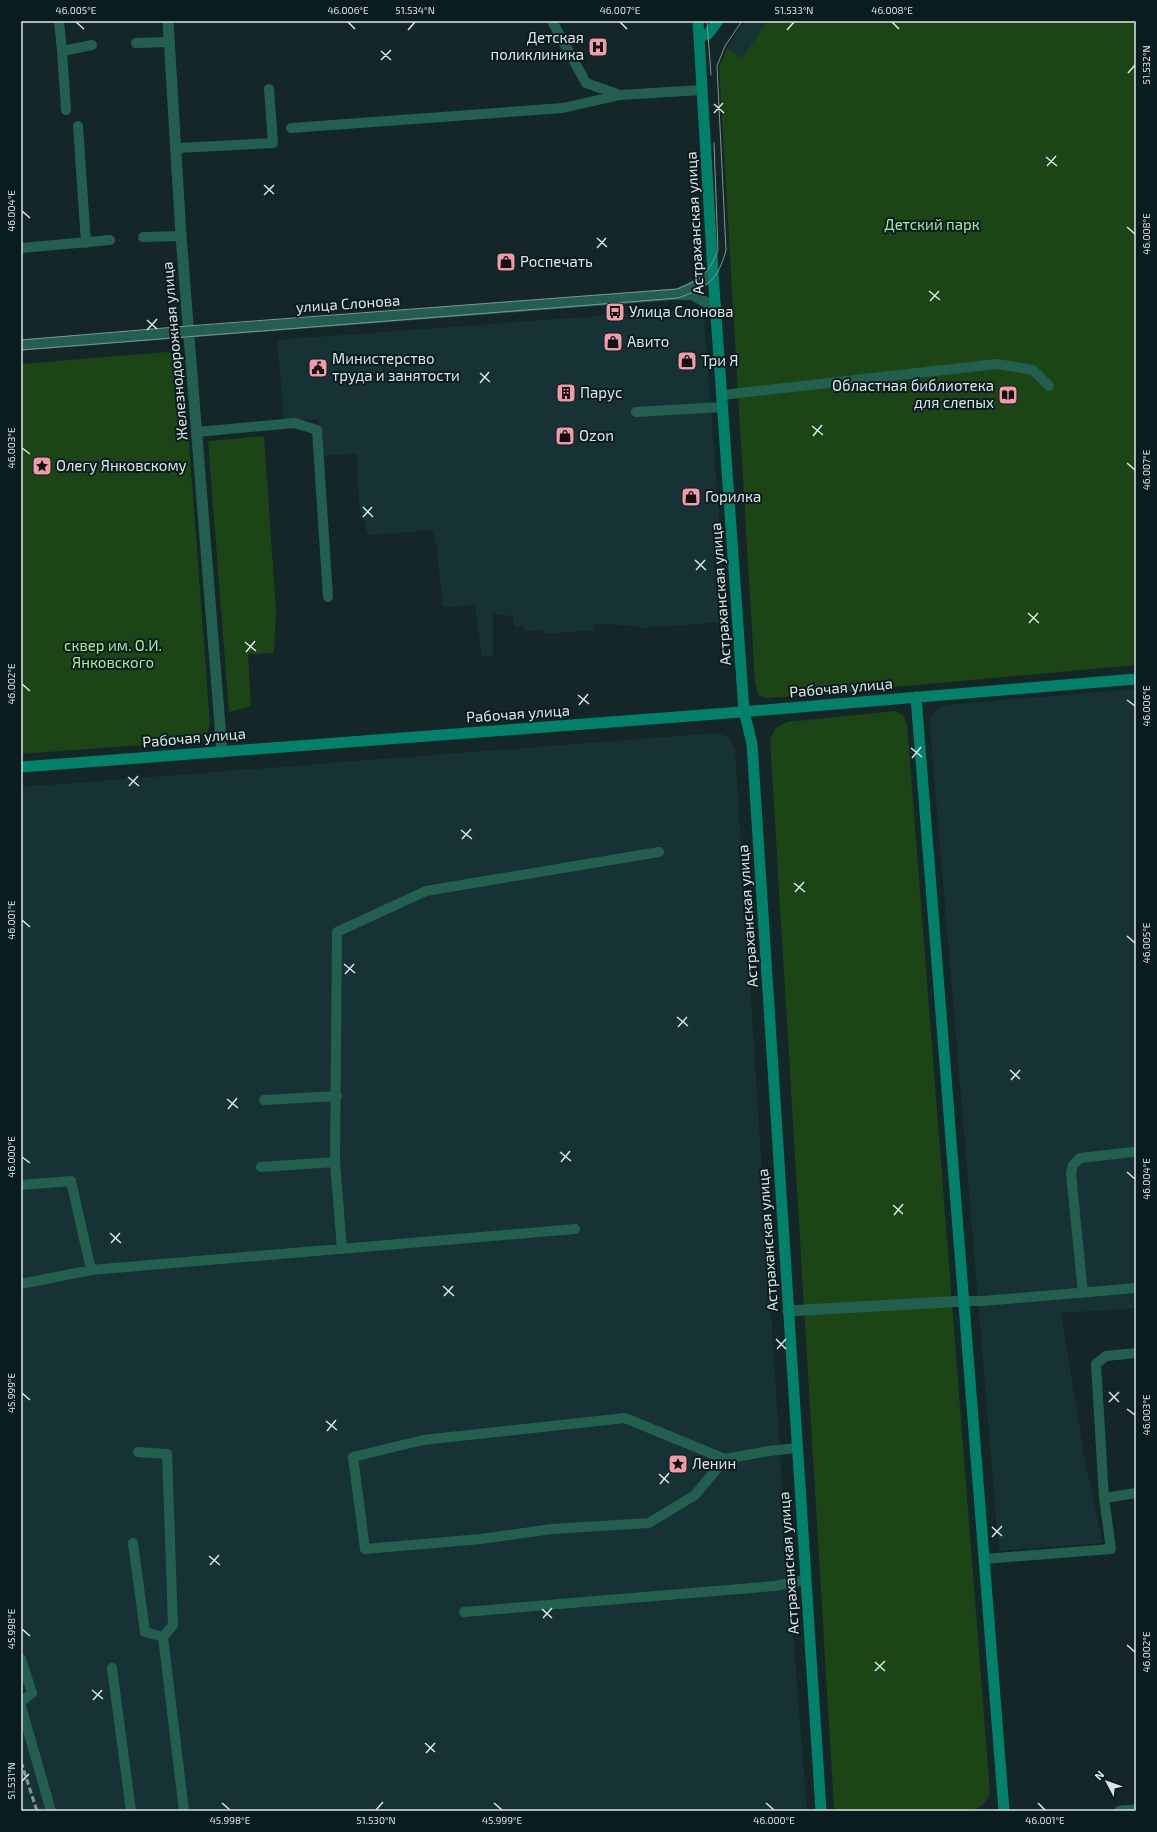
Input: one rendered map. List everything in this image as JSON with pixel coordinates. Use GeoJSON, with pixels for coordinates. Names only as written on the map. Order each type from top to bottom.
{"type":"FeatureCollection","features":[{"type":"Feature","properties":{"kind":"main road","name":"Астраханская улица"},"geometry":{"type":"LineString","coordinates":[[698,21],[713,273],[744,711],[752,744],[796,1448],[821,1811]]}},
{"type":"Feature","properties":{"kind":"main road"},"geometry":{"type":"LineString","coordinates":[[699,38],[708,34],[718,21]]}},
{"type":"Feature","properties":{"kind":"main road","name":"Рабочая улица"},"geometry":{"type":"LineString","coordinates":[[21,767],[1136,679]]}},
{"type":"Feature","properties":{"kind":"main road"},"geometry":{"type":"LineString","coordinates":[[916,697],[1004,1811]]}},
{"type":"Feature","properties":{"kind":"street","name":"Железнодорожная улица"},"geometry":{"type":"LineString","coordinates":[[168,21],[177,148],[181,236],[222,751]]}},
{"type":"Feature","properties":{"kind":"street","name":"улица Слонова"},"geometry":{"type":"LineString","coordinates":[[678,294],[702,282],[713,273]]}},
{"type":"Feature","properties":{"kind":"street","name":"улица Слонова"},"geometry":{"type":"LineString","coordinates":[[21,345],[678,294],[693,295],[716,308]]}},
{"type":"Feature","properties":{"kind":"street"},"geometry":{"type":"LineString","coordinates":[[788,1311],[964,1301]]}},
{"type":"Feature","properties":{"kind":"street"},"geometry":{"type":"LineString","coordinates":[[1120,1811],[1136,1810]]}},
{"type":"Feature","properties":{"kind":"lane"},"geometry":{"type":"LineString","coordinates":[[59,21],[66,110]]}},
{"type":"Feature","properties":{"kind":"lane"},"geometry":{"type":"LineString","coordinates":[[552,21],[586,83],[620,95]]}},
{"type":"Feature","properties":{"kind":"lane"},"geometry":{"type":"LineString","coordinates":[[136,43],[169,42]]}},
{"type":"Feature","properties":{"kind":"lane"},"geometry":{"type":"LineString","coordinates":[[62,51],[92,45]]}},
{"type":"Feature","properties":{"kind":"lane"},"geometry":{"type":"LineString","coordinates":[[177,148],[273,143],[269,89]]}},
{"type":"Feature","properties":{"kind":"lane"},"geometry":{"type":"LineString","coordinates":[[291,128],[563,108],[620,95],[702,90]]}},
{"type":"Feature","properties":{"kind":"lane"},"geometry":{"type":"LineString","coordinates":[[78,126],[86,243]]}},
{"type":"Feature","properties":{"kind":"lane"},"geometry":{"type":"LineString","coordinates":[[143,237],[181,236]]}},
{"type":"Feature","properties":{"kind":"lane"},"geometry":{"type":"LineString","coordinates":[[21,248],[110,240]]}},
{"type":"Feature","properties":{"kind":"lane"},"geometry":{"type":"LineString","coordinates":[[722,395],[997,364],[1033,370],[1050,386]]}},
{"type":"Feature","properties":{"kind":"lane"},"geometry":{"type":"LineString","coordinates":[[636,412],[722,407]]}},
{"type":"Feature","properties":{"kind":"lane"},"geometry":{"type":"LineString","coordinates":[[197,432],[295,423],[317,430],[328,597]]}},
{"type":"Feature","properties":{"kind":"lane"},"geometry":{"type":"LineString","coordinates":[[342,1249],[335,1162],[337,1096],[335,1004],[337,932],[426,891],[659,852]]}},
{"type":"Feature","properties":{"kind":"lane"},"geometry":{"type":"LineString","coordinates":[[264,1100],[337,1096]]}},
{"type":"Feature","properties":{"kind":"lane"},"geometry":{"type":"LineString","coordinates":[[1083,1293],[1072,1173],[1073,1165],[1080,1158],[1133,1152]]}},
{"type":"Feature","properties":{"kind":"lane"},"geometry":{"type":"LineString","coordinates":[[261,1167],[335,1162]]}},
{"type":"Feature","properties":{"kind":"lane"},"geometry":{"type":"LineString","coordinates":[[21,1185],[72,1182],[91,1270]]}},
{"type":"Feature","properties":{"kind":"lane"},"geometry":{"type":"LineString","coordinates":[[21,1284],[91,1270],[575,1229]]}},
{"type":"Feature","properties":{"kind":"lane"},"geometry":{"type":"LineString","coordinates":[[964,1301],[984,1301],[1136,1288]]}},
{"type":"Feature","properties":{"kind":"lane"},"geometry":{"type":"LineString","coordinates":[[984,1559],[1111,1549],[1104,1498],[1096,1364],[1106,1356],[1136,1353]]}},
{"type":"Feature","properties":{"kind":"lane"},"geometry":{"type":"LineString","coordinates":[[725,1459],[695,1494],[649,1523],[552,1528],[481,1538],[364,1549],[353,1457],[423,1440],[625,1418],[725,1459],[796,1448]]}},
{"type":"Feature","properties":{"kind":"lane"},"geometry":{"type":"LineString","coordinates":[[138,1452],[167,1454],[174,1625],[163,1637],[184,1811]]}},
{"type":"Feature","properties":{"kind":"lane"},"geometry":{"type":"LineString","coordinates":[[1104,1498],[1136,1493]]}},
{"type":"Feature","properties":{"kind":"lane"},"geometry":{"type":"LineString","coordinates":[[133,1543],[144,1632],[163,1637]]}},
{"type":"Feature","properties":{"kind":"lane"},"geometry":{"type":"LineString","coordinates":[[464,1612],[775,1586],[805,1580]]}},
{"type":"Feature","properties":{"kind":"lane"},"geometry":{"type":"LineString","coordinates":[[21,1659],[32,1693],[21,1702]]}},
{"type":"Feature","properties":{"kind":"lane"},"geometry":{"type":"LineString","coordinates":[[112,1668],[131,1811]]}},
{"type":"Feature","properties":{"kind":"lane"},"geometry":{"type":"LineString","coordinates":[[21,1706],[51,1811]]}},
{"type":"Feature","properties":{"kind":"shaded area"},"geometry":{"type":"Polygon","coordinates":[[[745,21],[767,21],[742,58],[727,48],[745,21]]]}},
{"type":"Feature","properties":{"kind":"shaded area"},"geometry":{"type":"Polygon","coordinates":[[[690,309],[698,312],[704,319],[727,622],[642,628],[624,625],[594,624],[594,630],[544,634],[543,629],[525,631],[524,626],[514,627],[513,616],[493,614],[493,656],[482,657],[475,605],[443,607],[436,542],[432,530],[368,535],[359,506],[357,453],[322,456],[318,419],[284,421],[277,340],[690,309]]]}},
{"type":"Feature","properties":{"kind":"shaded area"},"geometry":{"type":"Polygon","coordinates":[[[1136,689],[1136,1308],[1061,1313],[1086,1467],[1103,1543],[999,1551],[930,728],[931,717],[939,708],[954,704],[1136,689]]]}},
{"type":"Feature","properties":{"kind":"shaded area"},"geometry":{"type":"Polygon","coordinates":[[[717,733],[729,737],[735,749],[785,1530],[807,1811],[21,1811],[21,787],[717,733]]]}},
{"type":"Feature","properties":{"kind":"green space","name":"Детский парк"},"geometry":{"type":"Polygon","coordinates":[[[767,21],[1136,21],[1136,665],[787,697],[765,698],[758,695],[755,683],[719,67],[727,48],[742,58],[767,21]]]}},
{"type":"Feature","properties":{"kind":"green space","name":"сквер им. О.И. Янковского"},"geometry":{"type":"Polygon","coordinates":[[[167,352],[177,355],[183,363],[210,724],[208,730],[205,735],[195,741],[21,754],[21,364],[167,352]]]}},
{"type":"Feature","properties":{"kind":"green space"},"geometry":{"type":"Polygon","coordinates":[[[264,436],[276,610],[274,653],[248,654],[251,706],[229,712],[208,441],[264,436]]]}},
{"type":"Feature","properties":{"kind":"green space"},"geometry":{"type":"Polygon","coordinates":[[[895,711],[903,715],[907,724],[990,1793],[983,1804],[973,1810],[964,1811],[836,1811],[834,1808],[770,739],[776,728],[787,722],[895,711]]]}},
{"type":"Feature","properties":{"kind":"tram line"},"geometry":{"type":"LineString","coordinates":[[707,21],[711,75]]}},
{"type":"Feature","properties":{"kind":"tram line"},"geometry":{"type":"LineString","coordinates":[[21,350],[678,298],[697,290],[710,282],[715,276],[726,250],[717,66],[725,46],[742,21]]}},
{"type":"Feature","properties":{"kind":"tram line"},"geometry":{"type":"LineString","coordinates":[[21,340],[677,289],[703,275],[711,265],[718,250],[714,143]]}},
{"type":"Feature","properties":{"kind":"railway"},"geometry":{"type":"LineString","coordinates":[[21,1762],[37,1811]]}},
{"type":"Feature","properties":{"kind":"place","name":"Детская поликлиника"},"geometry":{"type":"Point","coordinates":[598,47]}},
{"type":"Feature","properties":{"kind":"place","name":"Роспечать"},"geometry":{"type":"Point","coordinates":[506,262]}},
{"type":"Feature","properties":{"kind":"place","name":"Улица Слонова"},"geometry":{"type":"Point","coordinates":[615,312]}},
{"type":"Feature","properties":{"kind":"place","name":"Авито"},"geometry":{"type":"Point","coordinates":[613,342]}},
{"type":"Feature","properties":{"kind":"place","name":"Три Я"},"geometry":{"type":"Point","coordinates":[687,361]}},
{"type":"Feature","properties":{"kind":"place","name":"Министерство труда и занятости"},"geometry":{"type":"Point","coordinates":[318,368]}},
{"type":"Feature","properties":{"kind":"place","name":"Парус"},"geometry":{"type":"Point","coordinates":[566,393]}},
{"type":"Feature","properties":{"kind":"place","name":"Областная библиотека для слепых"},"geometry":{"type":"Point","coordinates":[1008,395]}},
{"type":"Feature","properties":{"kind":"place","name":"Ozon"},"geometry":{"type":"Point","coordinates":[565,436]}},
{"type":"Feature","properties":{"kind":"place","name":"Олегу Янковскому"},"geometry":{"type":"Point","coordinates":[42,466]}},
{"type":"Feature","properties":{"kind":"place","name":"Горилка"},"geometry":{"type":"Point","coordinates":[691,497]}},
{"type":"Feature","properties":{"kind":"place","name":"Ленин"},"geometry":{"type":"Point","coordinates":[678,1464]}}]}
